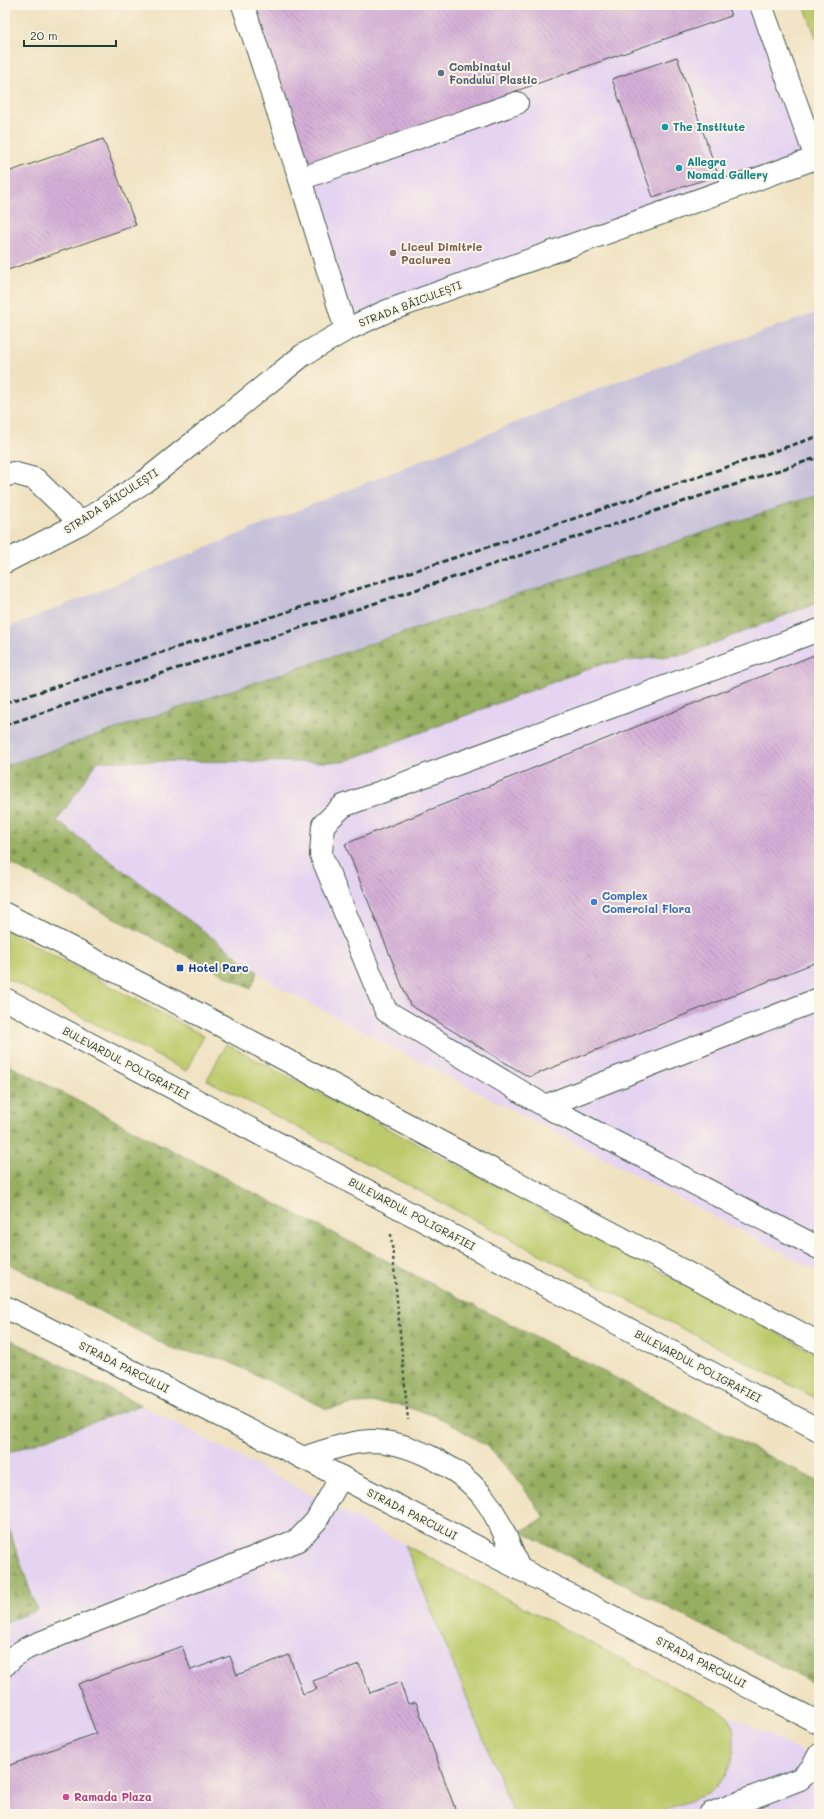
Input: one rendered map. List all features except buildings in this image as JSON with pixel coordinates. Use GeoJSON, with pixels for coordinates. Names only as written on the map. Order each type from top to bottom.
{"type":"FeatureCollection","features":[{"type":"Feature","properties":{"kind":"street"},"geometry":{"type":"LineString","coordinates":[[244,5],[300,179],[346,330]]}},
{"type":"Feature","properties":{"kind":"street"},"geometry":{"type":"LineString","coordinates":[[761,5],[818,157]]}},
{"type":"Feature","properties":{"kind":"street"},"geometry":{"type":"LineString","coordinates":[[300,179],[518,103]]}},
{"type":"Feature","properties":{"kind":"street","name":"STRADA BĂICULEȘTI"},"geometry":{"type":"LineString","coordinates":[[5,562],[81,523],[144,482],[303,356],[346,330],[387,311],[818,157]]}},
{"type":"Feature","properties":{"kind":"street"},"geometry":{"type":"LineString","coordinates":[[5,476],[12,473],[36,479],[81,523]]}},
{"type":"Feature","properties":{"kind":"street"},"geometry":{"type":"LineString","coordinates":[[819,630],[343,806],[323,825],[321,855],[386,1012],[545,1106],[819,1248]]}},
{"type":"Feature","properties":{"kind":"street"},"geometry":{"type":"LineString","coordinates":[[5,914],[220,1025],[819,1343]]}},
{"type":"Feature","properties":{"kind":"street","name":"BULEVARDUL POLIGRAFIEI"},"geometry":{"type":"LineString","coordinates":[[5,999],[819,1430]]}},
{"type":"Feature","properties":{"kind":"street"},"geometry":{"type":"LineString","coordinates":[[545,1106],[819,999]]}},
{"type":"Feature","properties":{"kind":"street","name":"STRADA PARCULUI"},"geometry":{"type":"LineString","coordinates":[[5,1307],[819,1723]]}},
{"type":"Feature","properties":{"kind":"street"},"geometry":{"type":"LineString","coordinates":[[303,1458],[360,1442],[372,1441],[390,1443],[432,1458],[451,1468],[484,1498],[499,1522],[519,1569]]}},
{"type":"Feature","properties":{"kind":"street"},"geometry":{"type":"LineString","coordinates":[[5,1665],[13,1657],[27,1648],[298,1540],[316,1520],[340,1477]]}},
{"type":"Feature","properties":{"kind":"street"},"geometry":{"type":"LineString","coordinates":[[710,1814],[800,1779],[812,1768],[819,1754]]}},
{"type":"Feature","properties":{"kind":"path"},"geometry":{"type":"LineString","coordinates":[[388,1201],[410,1449]]}},
{"type":"Feature","properties":{"kind":"shaded area","name":"Combinatul Fondului Plastic"},"geometry":{"type":"Polygon","coordinates":[[[243,5],[761,5],[816,158],[346,330],[243,5]]]}},
{"type":"Feature","properties":{"kind":"shaded area"},"geometry":{"type":"Polygon","coordinates":[[[819,312],[819,494],[5,766],[5,629],[618,381],[819,312]]]}},
{"type":"Feature","properties":{"kind":"shaded area"},"geometry":{"type":"Polygon","coordinates":[[[819,602],[819,1272],[278,987],[57,821],[98,761],[343,762],[601,664],[687,654],[819,602]]]}},
{"type":"Feature","properties":{"kind":"shaded area"},"geometry":{"type":"Polygon","coordinates":[[[141,1405],[728,1715],[819,1760],[819,1814],[5,1814],[5,1622],[36,1610],[5,1518],[5,1454],[141,1405]]]}},
{"type":"Feature","properties":{"kind":"green space"},"geometry":{"type":"Polygon","coordinates":[[[804,5],[819,5],[819,46],[804,5]]]}},
{"type":"Feature","properties":{"kind":"green space"},"geometry":{"type":"Polygon","coordinates":[[[819,494],[819,602],[687,654],[601,664],[343,762],[98,761],[57,821],[258,972],[251,989],[5,861],[5,766],[819,494]]]}},
{"type":"Feature","properties":{"kind":"green space"},"geometry":{"type":"Polygon","coordinates":[[[5,930],[204,1036],[186,1071],[5,977],[5,930]]]}},
{"type":"Feature","properties":{"kind":"green space"},"geometry":{"type":"Polygon","coordinates":[[[226,1044],[819,1355],[819,1400],[207,1080],[226,1044]]]}},
{"type":"Feature","properties":{"kind":"green space"},"geometry":{"type":"Polygon","coordinates":[[[5,1063],[227,1179],[819,1482],[819,1686],[521,1531],[545,1518],[517,1479],[488,1447],[450,1423],[433,1415],[396,1404],[355,1404],[327,1409],[223,1359],[175,1350],[5,1262],[5,1063]]]}},
{"type":"Feature","properties":{"kind":"green space"},"geometry":{"type":"Polygon","coordinates":[[[5,1337],[141,1405],[5,1454],[5,1337]]]}},
{"type":"Feature","properties":{"kind":"green space"},"geometry":{"type":"Polygon","coordinates":[[[5,1518],[37,1610],[5,1622],[5,1518]]]}},
{"type":"Feature","properties":{"kind":"green space"},"geometry":{"type":"Polygon","coordinates":[[[405,1545],[728,1715],[733,1727],[734,1743],[730,1765],[725,1776],[710,1793],[654,1814],[514,1814],[405,1545]]]}},
{"type":"Feature","properties":{"kind":"railway"},"geometry":{"type":"LineString","coordinates":[[5,703],[534,532],[819,436]]}},
{"type":"Feature","properties":{"kind":"railway"},"geometry":{"type":"LineString","coordinates":[[5,725],[819,457]]}},
{"type":"Feature","properties":{"kind":"place","name":"Combinatul Fondului Plastic"},"geometry":{"type":"Point","coordinates":[441,73]}},
{"type":"Feature","properties":{"kind":"place","name":"The Institute"},"geometry":{"type":"Point","coordinates":[665,127]}},
{"type":"Feature","properties":{"kind":"place","name":"Allegra Nomad Gallery"},"geometry":{"type":"Point","coordinates":[679,168]}},
{"type":"Feature","properties":{"kind":"place","name":"Liceul Dimitrie Paciurea"},"geometry":{"type":"Point","coordinates":[393,253]}},
{"type":"Feature","properties":{"kind":"place","name":"Complex Comercial Flora"},"geometry":{"type":"Point","coordinates":[594,902]}},
{"type":"Feature","properties":{"kind":"place","name":"Hotel Parc"},"geometry":{"type":"Point","coordinates":[180,968]}},
{"type":"Feature","properties":{"kind":"place","name":"Ramada Plaza"},"geometry":{"type":"Point","coordinates":[66,1797]}}]}
